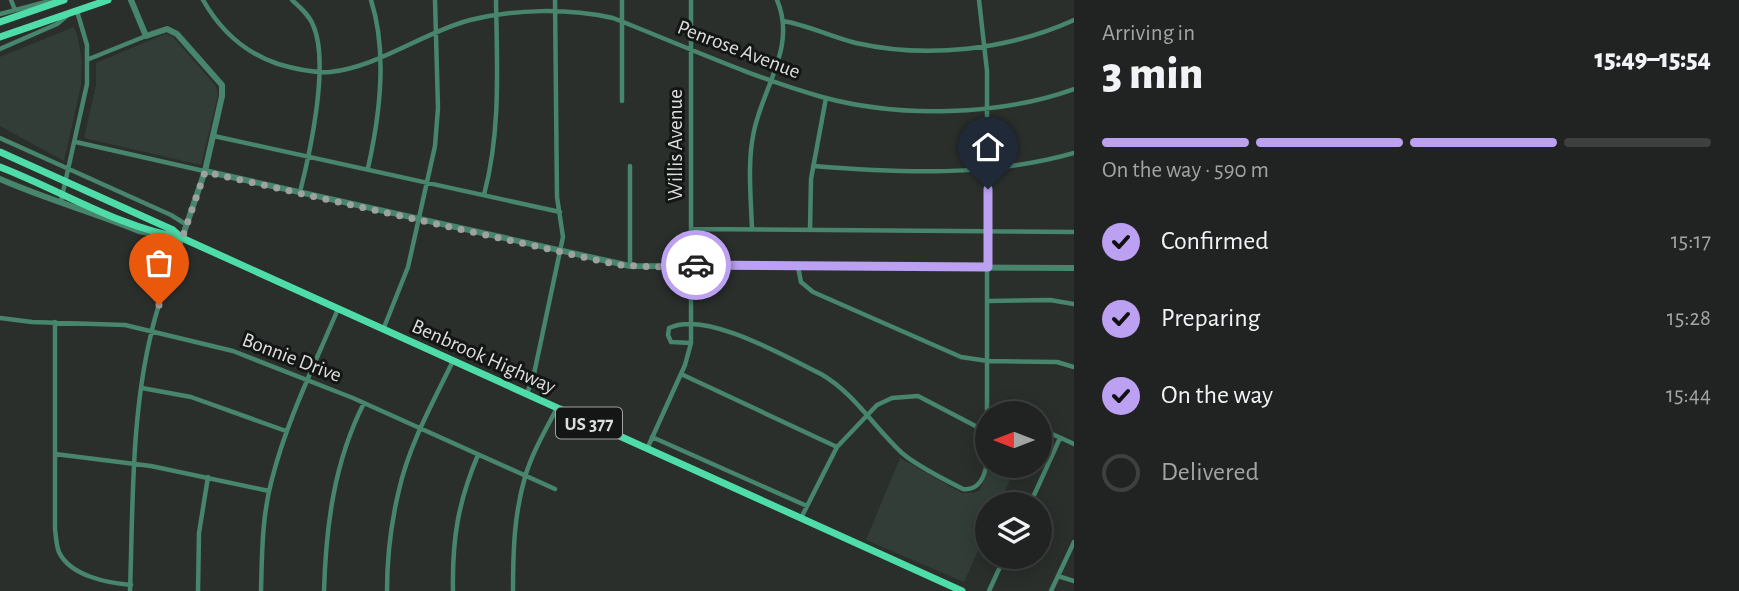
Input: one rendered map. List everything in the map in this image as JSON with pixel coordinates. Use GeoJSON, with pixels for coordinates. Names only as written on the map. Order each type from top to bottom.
{"type":"FeatureCollection","features":[{"type":"Feature","properties":{"kind":"main road"},"geometry":{"type":"LineString","coordinates":[[0,22],[64,0]]}},
{"type":"Feature","properties":{"kind":"main road"},"geometry":{"type":"LineString","coordinates":[[0,37],[108,0]]}},
{"type":"Feature","properties":{"kind":"main road","name":"Benbrook Highway"},"geometry":{"type":"LineString","coordinates":[[0,152],[173,230],[182,239]]}},
{"type":"Feature","properties":{"kind":"main road","name":"Benbrook Highway"},"geometry":{"type":"LineString","coordinates":[[0,167],[62,197],[159,234],[182,239],[962,591]]}},
{"type":"Feature","properties":{"kind":"street"},"geometry":{"type":"LineString","coordinates":[[11,0],[15,10]]}},
{"type":"Feature","properties":{"kind":"street"},"geometry":{"type":"LineString","coordinates":[[0,14],[53,0]]}},
{"type":"Feature","properties":{"kind":"street"},"geometry":{"type":"LineString","coordinates":[[131,0],[146,36]]}},
{"type":"Feature","properties":{"kind":"street","name":"Penrose Avenue"},"geometry":{"type":"LineString","coordinates":[[203,0],[220,25],[235,40],[253,52],[294,69],[341,70],[467,21],[496,15],[555,11],[592,13],[622,21],[771,80],[825,98],[917,110],[988,108],[1030,102],[1074,89]]}},
{"type":"Feature","properties":{"kind":"street"},"geometry":{"type":"LineString","coordinates":[[292,0],[314,26],[317,41],[318,71],[309,156],[299,193]]}},
{"type":"Feature","properties":{"kind":"street"},"geometry":{"type":"LineString","coordinates":[[368,168],[376,128],[379,56],[372,0]]}},
{"type":"Feature","properties":{"kind":"street"},"geometry":{"type":"LineString","coordinates":[[383,330],[404,279],[437,131],[435,0]]}},
{"type":"Feature","properties":{"kind":"street"},"geometry":{"type":"LineString","coordinates":[[484,195],[494,154],[496,128],[496,0]]}},
{"type":"Feature","properties":{"kind":"street"},"geometry":{"type":"LineString","coordinates":[[527,395],[534,374],[563,237],[557,197],[555,0]]}},
{"type":"Feature","properties":{"kind":"street"},"geometry":{"type":"LineString","coordinates":[[622,0],[622,101]]}},
{"type":"Feature","properties":{"kind":"street","name":"Willis Avenue"},"geometry":{"type":"LineString","coordinates":[[647,449],[681,374],[691,343],[691,0]]}},
{"type":"Feature","properties":{"kind":"street"},"geometry":{"type":"LineString","coordinates":[[752,229],[751,143],[761,104],[783,47],[783,21],[777,0]]}},
{"type":"Feature","properties":{"kind":"street"},"geometry":{"type":"LineString","coordinates":[[979,0],[985,46],[988,108],[987,401]]}},
{"type":"Feature","properties":{"kind":"street"},"geometry":{"type":"LineString","coordinates":[[0,49],[57,24],[74,12],[89,59],[76,142],[62,197]]}},
{"type":"Feature","properties":{"kind":"street"},"geometry":{"type":"LineString","coordinates":[[783,21],[858,43],[925,50],[985,46],[1032,36],[1074,20]]}},
{"type":"Feature","properties":{"kind":"street"},"geometry":{"type":"LineString","coordinates":[[55,322],[55,529],[59,551],[62,557],[77,569],[98,579],[130,588],[134,463],[142,388],[152,330],[205,172],[222,96],[219,79],[172,30],[161,30],[89,59]]}},
{"type":"Feature","properties":{"kind":"street"},"geometry":{"type":"LineString","coordinates":[[810,230],[813,166],[825,98]]}},
{"type":"Feature","properties":{"kind":"street"},"geometry":{"type":"LineString","coordinates":[[214,136],[560,212]]}},
{"type":"Feature","properties":{"kind":"street"},"geometry":{"type":"LineString","coordinates":[[0,138],[188,225]]}},
{"type":"Feature","properties":{"kind":"street"},"geometry":{"type":"LineString","coordinates":[[76,142],[630,266],[1074,268]]}},
{"type":"Feature","properties":{"kind":"street"},"geometry":{"type":"LineString","coordinates":[[813,166],[926,170],[988,168],[1034,163],[1074,153]]}},
{"type":"Feature","properties":{"kind":"street"},"geometry":{"type":"LineString","coordinates":[[630,166],[630,266]]}},
{"type":"Feature","properties":{"kind":"street","name":"Benbrook Highway"},"geometry":{"type":"LineString","coordinates":[[0,179],[37,195],[62,197]]}},
{"type":"Feature","properties":{"kind":"street"},"geometry":{"type":"LineString","coordinates":[[692,229],[1074,232]]}},
{"type":"Feature","properties":{"kind":"street"},"geometry":{"type":"LineString","coordinates":[[798,266],[802,282],[813,292],[954,354],[988,361],[1057,362],[1074,367]]}},
{"type":"Feature","properties":{"kind":"street"},"geometry":{"type":"LineString","coordinates":[[988,300],[1050,300],[1074,304]]}},
{"type":"Feature","properties":{"kind":"street"},"geometry":{"type":"LineString","coordinates":[[261,591],[263,531],[269,491],[286,431],[338,309]]}},
{"type":"Feature","properties":{"kind":"street","name":"Bonnie Drive"},"geometry":{"type":"LineString","coordinates":[[0,318],[109,323],[152,330],[233,351],[365,403],[555,489]]}},
{"type":"Feature","properties":{"kind":"street"},"geometry":{"type":"LineString","coordinates":[[691,343],[671,342],[667,332],[671,326],[708,325],[726,329],[831,379],[868,414],[903,454],[963,489],[977,486],[982,478]]}},
{"type":"Feature","properties":{"kind":"street"},"geometry":{"type":"LineString","coordinates":[[387,591],[390,539],[399,488],[420,430],[453,361]]}},
{"type":"Feature","properties":{"kind":"street"},"geometry":{"type":"LineString","coordinates":[[681,374],[837,447]]}},
{"type":"Feature","properties":{"kind":"street"},"geometry":{"type":"LineString","coordinates":[[142,388],[191,397],[286,431]]}},
{"type":"Feature","properties":{"kind":"street"},"geometry":{"type":"LineString","coordinates":[[801,518],[837,447],[877,405],[892,398],[918,396],[975,426]]}},
{"type":"Feature","properties":{"kind":"street"},"geometry":{"type":"LineString","coordinates":[[324,591],[330,507],[348,441],[365,403]]}},
{"type":"Feature","properties":{"kind":"street"},"geometry":{"type":"LineString","coordinates":[[513,591],[515,522],[526,476],[557,408]]}},
{"type":"Feature","properties":{"kind":"street"},"geometry":{"type":"LineString","coordinates":[[1052,436],[1074,444]]}},
{"type":"Feature","properties":{"kind":"street"},"geometry":{"type":"LineString","coordinates":[[652,437],[807,506]]}},
{"type":"Feature","properties":{"kind":"street"},"geometry":{"type":"LineString","coordinates":[[1035,492],[1060,438]]}},
{"type":"Feature","properties":{"kind":"street"},"geometry":{"type":"LineString","coordinates":[[55,454],[134,463],[269,491]]}},
{"type":"Feature","properties":{"kind":"street"},"geometry":{"type":"LineString","coordinates":[[453,591],[457,513],[478,455]]}},
{"type":"Feature","properties":{"kind":"street"},"geometry":{"type":"LineString","coordinates":[[198,591],[200,533],[208,477]]}},
{"type":"Feature","properties":{"kind":"street"},"geometry":{"type":"LineString","coordinates":[[1051,591],[1074,542]]}},
{"type":"Feature","properties":{"kind":"street"},"geometry":{"type":"LineString","coordinates":[[989,591],[999,569]]}},
{"type":"Feature","properties":{"kind":"street"},"geometry":{"type":"LineString","coordinates":[[1058,576],[1074,581]]}},
{"type":"Feature","properties":{"kind":"shaded area"},"geometry":{"type":"Polygon","coordinates":[[[74,27],[82,61],[81,85],[64,161],[0,126],[0,57],[74,27]]]}},
{"type":"Feature","properties":{"kind":"shaded area"},"geometry":{"type":"Polygon","coordinates":[[[165,34],[172,36],[216,86],[218,95],[201,165],[84,138],[96,85],[96,63],[165,34]]]}},
{"type":"Feature","properties":{"kind":"shaded area"},"geometry":{"type":"Polygon","coordinates":[[[900,458],[962,493],[975,492],[975,558],[964,582],[866,540],[900,458]]]}},
{"type":"Feature","properties":{"kind":"shaded area"},"geometry":{"type":"Polygon","coordinates":[[[985,478],[1010,480],[1004,492],[976,492],[980,490],[985,478]]]}},
{"type":"Feature","properties":{"kind":"way so far"},"geometry":{"type":"LineString","coordinates":[[159,305],[205,172],[619,265],[696,265]]}},
{"type":"Feature","properties":{"kind":"route"},"geometry":{"type":"LineString","coordinates":[[696,265],[988,267],[988,189]]}}]}
